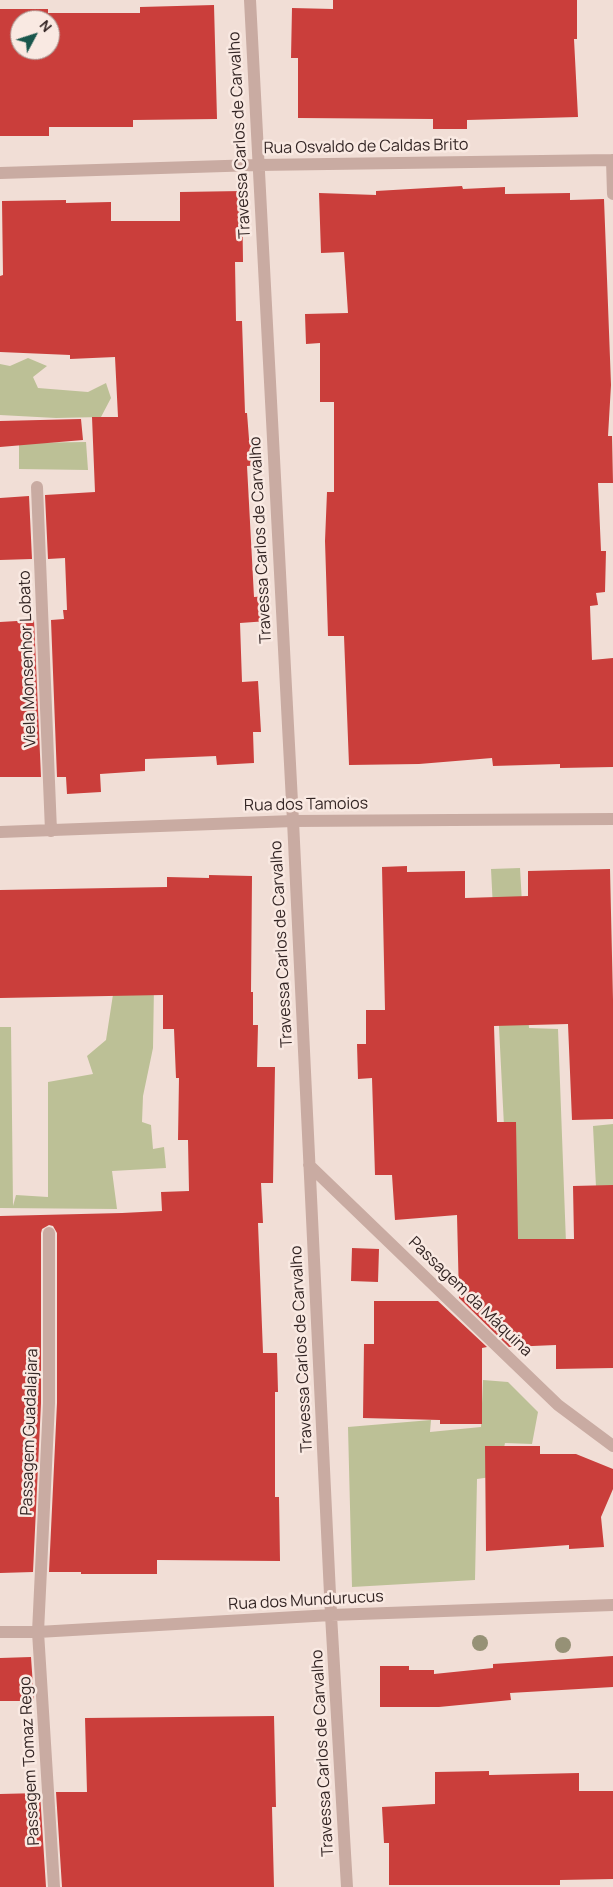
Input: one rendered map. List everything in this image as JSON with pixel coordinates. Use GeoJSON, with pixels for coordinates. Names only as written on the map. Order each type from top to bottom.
{"type":"FeatureCollection","features":[{"type":"Feature","properties":{"kind":"street","name":"Travessa Carlos de Carvalho"},"geometry":{"type":"LineString","coordinates":[[250,0],[293,821],[331,1615],[347,1887]]}},
{"type":"Feature","properties":{"kind":"street","name":"Rua Osvaldo de Caldas Brito"},"geometry":{"type":"LineString","coordinates":[[0,173],[258,165],[612,160]]}},
{"type":"Feature","properties":{"kind":"street"},"geometry":{"type":"LineString","coordinates":[[612,160],[613,194]]}},
{"type":"Feature","properties":{"kind":"street","name":"Viela Monsenhor Lobato"},"geometry":{"type":"LineString","coordinates":[[37,487],[51,830]]}},
{"type":"Feature","properties":{"kind":"street","name":"Rua dos Tamoios"},"geometry":{"type":"LineString","coordinates":[[0,832],[293,821],[613,819]]}},
{"type":"Feature","properties":{"kind":"street","name":"Passagem da Máquina"},"geometry":{"type":"LineString","coordinates":[[309,1165],[558,1405],[613,1446]]}},
{"type":"Feature","properties":{"kind":"street","name":"Passagem Guadalajara"},"geometry":{"type":"LineString","coordinates":[[38,1632],[49,1403],[49,1234]]}},
{"type":"Feature","properties":{"kind":"street","name":"Rua dos Mundurucus"},"geometry":{"type":"LineString","coordinates":[[0,1632],[38,1632],[331,1615],[613,1605]]}},
{"type":"Feature","properties":{"kind":"street","name":"Passagem Tomaz Rego"},"geometry":{"type":"LineString","coordinates":[[38,1632],[54,1887]]}},
{"type":"Feature","properties":{"kind":"green space"},"geometry":{"type":"Polygon","coordinates":[[[28,358],[47,366],[33,377],[38,388],[88,392],[106,383],[111,398],[101,417],[56,418],[0,415],[0,364],[10,366],[28,358]]]}},
{"type":"Feature","properties":{"kind":"green space"},"geometry":{"type":"Polygon","coordinates":[[[86,442],[88,470],[19,469],[19,443],[86,442]]]}},
{"type":"Feature","properties":{"kind":"green space"},"geometry":{"type":"Polygon","coordinates":[[[520,868],[529,1028],[558,1029],[566,1243],[512,1248],[491,869],[520,868]]]}},
{"type":"Feature","properties":{"kind":"green space"},"geometry":{"type":"Polygon","coordinates":[[[154,986],[153,1048],[143,1096],[142,1122],[151,1125],[153,1149],[164,1147],[166,1168],[112,1171],[117,1209],[0,1208],[0,1027],[11,1027],[13,1206],[16,1195],[48,1197],[48,1082],[93,1074],[87,1056],[106,1040],[114,988],[154,986]]]}},
{"type":"Feature","properties":{"kind":"green space"},"geometry":{"type":"Polygon","coordinates":[[[613,1124],[613,1186],[596,1187],[593,1126],[613,1124]]]}},
{"type":"Feature","properties":{"kind":"green space"},"geometry":{"type":"Polygon","coordinates":[[[483,1380],[508,1382],[538,1412],[532,1444],[505,1443],[498,1476],[477,1479],[475,1580],[352,1587],[348,1427],[431,1420],[430,1432],[481,1427],[483,1380]]]}},
{"type":"Feature","properties":{"kind":"building"},"geometry":{"type":"Polygon","coordinates":[[[333,0],[577,0],[577,39],[574,39],[578,117],[467,120],[467,129],[433,129],[433,119],[298,118],[298,58],[291,58],[292,8],[333,9],[333,0]]]}},
{"type":"Feature","properties":{"kind":"building"},"geometry":{"type":"Polygon","coordinates":[[[214,5],[217,119],[133,120],[133,127],[49,127],[49,136],[0,136],[0,9],[48,9],[10,10],[10,60],[60,60],[60,13],[140,13],[140,7],[214,5]]]}},
{"type":"Feature","properties":{"kind":"building"},"geometry":{"type":"Polygon","coordinates":[[[462,186],[463,189],[505,187],[505,194],[570,193],[570,200],[604,199],[611,385],[608,436],[612,436],[613,483],[598,483],[601,551],[606,551],[605,592],[596,593],[598,605],[590,606],[592,660],[613,658],[613,767],[560,768],[560,764],[493,766],[492,758],[419,764],[349,765],[344,636],[328,636],[325,541],[327,492],[334,492],[334,402],[320,402],[320,343],[306,344],[305,314],[348,313],[344,252],[321,253],[319,193],[376,195],[376,191],[462,186]]]}},
{"type":"Feature","properties":{"kind":"building"},"geometry":{"type":"Polygon","coordinates":[[[242,191],[243,262],[235,262],[236,321],[242,321],[245,413],[247,413],[249,439],[257,439],[259,465],[247,466],[254,597],[267,596],[268,621],[240,623],[242,682],[258,681],[261,732],[253,732],[254,763],[217,765],[216,756],[145,759],[145,771],[100,774],[101,792],[67,794],[66,777],[57,777],[51,620],[64,619],[63,610],[67,610],[65,558],[48,559],[45,495],[95,492],[92,417],[118,417],[115,357],[70,359],[70,355],[0,352],[0,276],[3,275],[2,201],[66,200],[66,203],[111,202],[111,221],[180,221],[180,192],[242,191]]]}},
{"type":"Feature","properties":{"kind":"building"},"geometry":{"type":"Polygon","coordinates":[[[81,419],[83,440],[0,447],[0,421],[81,419]]]}},
{"type":"Feature","properties":{"kind":"building"},"geometry":{"type":"Polygon","coordinates":[[[29,496],[32,559],[0,560],[0,498],[29,496]]]}},
{"type":"Feature","properties":{"kind":"building"},"geometry":{"type":"Polygon","coordinates":[[[34,620],[41,777],[0,777],[0,622],[34,620]]]}},
{"type":"Feature","properties":{"kind":"building"},"geometry":{"type":"Polygon","coordinates":[[[407,866],[407,872],[465,871],[465,898],[528,896],[528,871],[610,869],[613,1119],[572,1120],[568,1024],[494,1026],[497,1122],[516,1122],[518,1239],[574,1239],[573,1186],[613,1185],[613,1368],[556,1369],[556,1345],[509,1347],[459,1298],[457,1215],[395,1220],[392,1175],[375,1175],[372,1078],[358,1079],[357,1044],[366,1044],[366,1010],[385,1010],[382,867],[407,866]]]}},
{"type":"Feature","properties":{"kind":"building"},"geometry":{"type":"Polygon","coordinates":[[[209,875],[252,876],[251,992],[253,992],[253,1025],[258,1025],[257,1067],[275,1067],[273,1183],[261,1183],[263,1223],[258,1223],[263,1353],[277,1353],[278,1392],[275,1392],[275,1497],[279,1497],[280,1561],[157,1560],[157,1574],[49,1572],[57,1403],[57,1233],[53,1226],[49,1225],[42,1229],[41,1233],[41,1403],[33,1572],[0,1573],[0,1216],[162,1211],[161,1192],[189,1191],[188,1140],[178,1140],[179,1078],[176,1078],[174,1029],[163,1029],[163,995],[0,998],[0,890],[167,887],[167,877],[209,878],[209,875]]]}},
{"type":"Feature","properties":{"kind":"building"},"geometry":{"type":"Polygon","coordinates":[[[352,1248],[379,1249],[378,1282],[351,1281],[352,1248]]]}},
{"type":"Feature","properties":{"kind":"building"},"geometry":{"type":"Polygon","coordinates":[[[374,1301],[438,1301],[487,1347],[482,1348],[482,1424],[440,1424],[440,1420],[363,1418],[364,1344],[374,1344],[374,1301]]]}},
{"type":"Feature","properties":{"kind":"building"},"geometry":{"type":"Polygon","coordinates":[[[485,1446],[540,1446],[540,1454],[576,1454],[613,1469],[613,1489],[601,1517],[604,1547],[569,1549],[569,1545],[486,1551],[485,1446]]]}},
{"type":"Feature","properties":{"kind":"building"},"geometry":{"type":"Polygon","coordinates":[[[613,1656],[613,1687],[510,1693],[511,1700],[439,1707],[380,1707],[380,1666],[409,1666],[409,1670],[434,1670],[434,1674],[493,1668],[493,1664],[613,1656]]]}},
{"type":"Feature","properties":{"kind":"building"},"geometry":{"type":"Polygon","coordinates":[[[31,1657],[34,1701],[0,1701],[0,1658],[31,1657]]]}},
{"type":"Feature","properties":{"kind":"building"},"geometry":{"type":"Polygon","coordinates":[[[274,1716],[276,1807],[272,1807],[274,1887],[62,1887],[56,1792],[87,1792],[85,1718],[274,1716]]]}},
{"type":"Feature","properties":{"kind":"building"},"geometry":{"type":"Polygon","coordinates":[[[489,1771],[489,1775],[579,1773],[579,1791],[613,1791],[613,1879],[560,1880],[560,1885],[389,1885],[389,1843],[384,1843],[382,1807],[435,1804],[435,1772],[489,1771]]]}},
{"type":"Feature","properties":{"kind":"building"},"geometry":{"type":"Polygon","coordinates":[[[40,1793],[46,1887],[0,1887],[0,1794],[40,1793]]]}}]}
